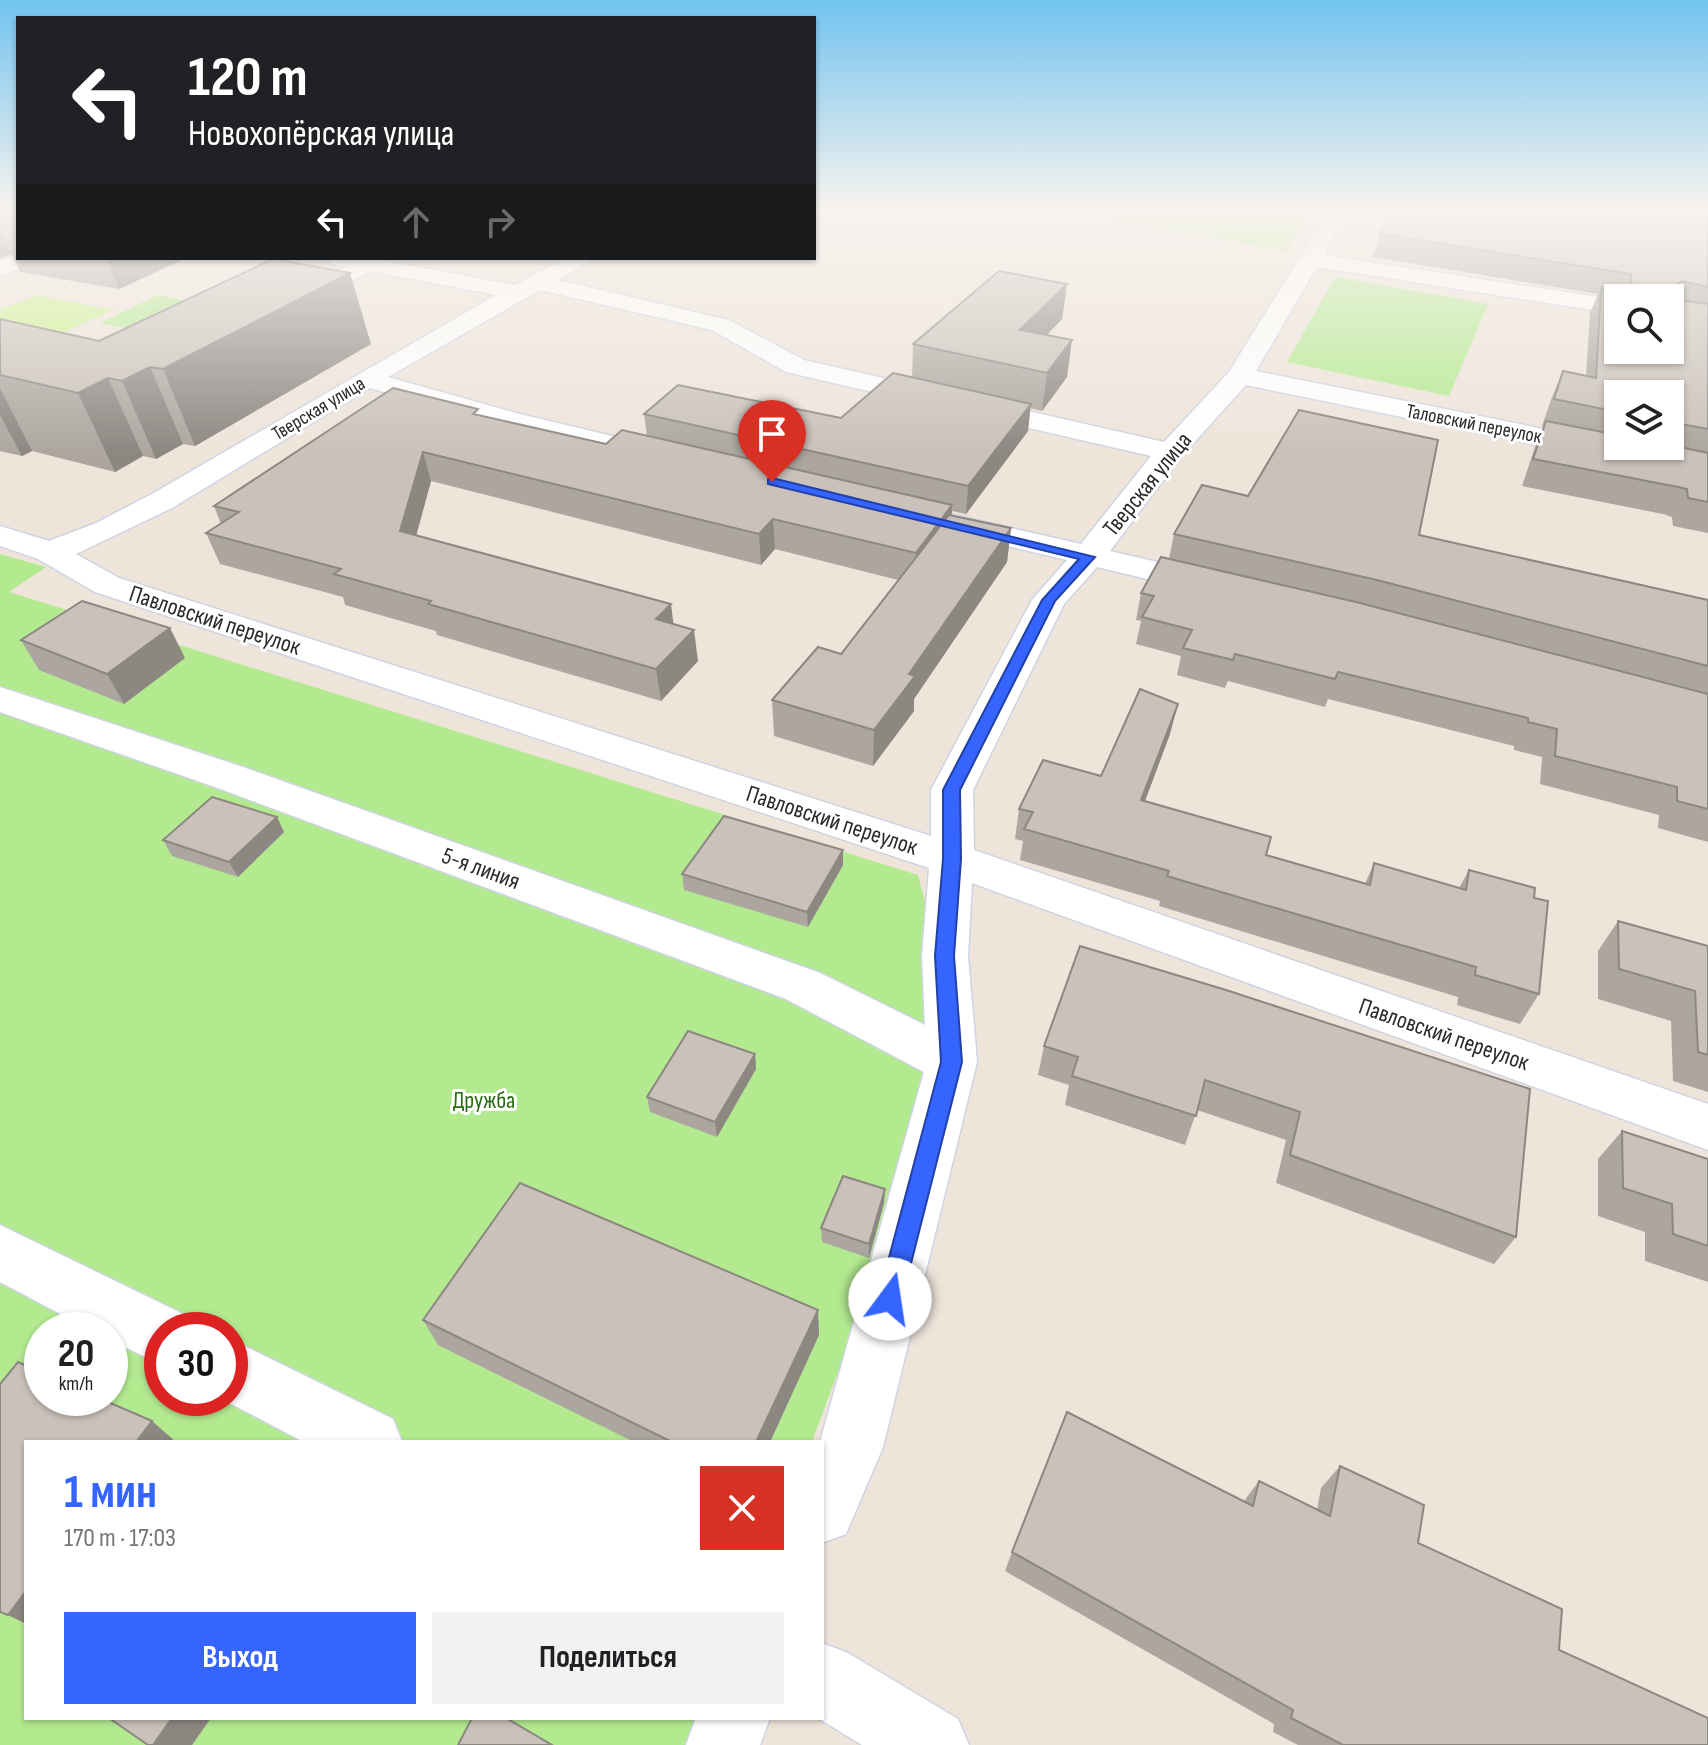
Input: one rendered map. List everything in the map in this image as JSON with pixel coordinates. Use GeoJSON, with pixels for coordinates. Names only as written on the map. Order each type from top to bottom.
{"type":"FeatureCollection","features":[{"type":"Feature","properties":{"kind":"street"},"geometry":{"type":"LineString","coordinates":[[274,313],[317,290]]}},
{"type":"Feature","properties":{"kind":"street","name":"Тверская улица"},"geometry":{"type":"LineString","coordinates":[[50,552],[91,539],[138,515],[520,290]]}},
{"type":"Feature","properties":{"kind":"street"},"geometry":{"type":"LineString","coordinates":[[544,290],[720,325],[795,366],[1170,452]]}},
{"type":"Feature","properties":{"kind":"street","name":"Тверская улица"},"geometry":{"type":"LineString","coordinates":[[824,1506],[851,1447],[952,1062],[945,956],[952,859],[952,790],[1049,600],[1088,557],[1170,452],[1240,376],[1290,290]]}},
{"type":"Feature","properties":{"kind":"street"},"geometry":{"type":"LineString","coordinates":[[1511,290],[1604,305]]}},
{"type":"Feature","properties":{"kind":"street","name":"Таловский переулок"},"geometry":{"type":"LineString","coordinates":[[1240,376],[1708,471]]}},
{"type":"Feature","properties":{"kind":"street"},"geometry":{"type":"LineString","coordinates":[[366,379],[513,421],[697,464]]}},
{"type":"Feature","properties":{"kind":"street"},"geometry":{"type":"LineString","coordinates":[[923,517],[1236,590]]}},
{"type":"Feature","properties":{"kind":"street","name":"Павловский переулок"},"geometry":{"type":"LineString","coordinates":[[0,536],[50,552],[107,585],[952,859],[1708,1127]]}},
{"type":"Feature","properties":{"kind":"street","name":"5-я линия"},"geometry":{"type":"LineString","coordinates":[[0,699],[244,782],[803,986],[952,1062]]}},
{"type":"Feature","properties":{"kind":"street"},"geometry":{"type":"LineString","coordinates":[[0,1252],[144,1326]]}},
{"type":"Feature","properties":{"kind":"street"},"geometry":{"type":"LineString","coordinates":[[248,1379],[366,1440]]}},
{"type":"Feature","properties":{"kind":"street"},"geometry":{"type":"LineString","coordinates":[[824,1680],[932,1745]]}},
{"type":"Feature","properties":{"kind":"street"},"geometry":{"type":"LineString","coordinates":[[723,1745],[732,1720]]}},
{"type":"Feature","properties":{"kind":"green space"},"geometry":{"type":"Polygon","coordinates":[[[1327,290],[1411,290],[1488,304],[1449,396],[1287,362],[1327,290]]]}},
{"type":"Feature","properties":{"kind":"green space"},"geometry":{"type":"Polygon","coordinates":[[[37,295],[112,310],[62,333],[0,320],[0,310],[37,295]]]}},
{"type":"Feature","properties":{"kind":"green space"},"geometry":{"type":"Polygon","coordinates":[[[158,295],[233,310],[176,338],[100,323],[158,295]]]}},
{"type":"Feature","properties":{"kind":"green space","name":"Дружба"},"geometry":{"type":"Polygon","coordinates":[[[0,554],[46,567],[9,592],[918,875],[961,1042],[813,1440],[24,1440],[24,1720],[707,1720],[698,1745],[0,1745],[0,554]]]}},
{"type":"Feature","properties":{"kind":"building"},"geometry":{"type":"Polygon","coordinates":[[[206,290],[316,290],[163,369],[150,367],[122,381],[108,378],[78,393],[0,375],[0,319],[99,341],[206,290]]]}},
{"type":"Feature","properties":{"kind":"building"},"geometry":{"type":"Polygon","coordinates":[[[976,290],[1060,290],[1020,330],[1072,340],[1047,373],[913,344],[976,290]]]}},
{"type":"Feature","properties":{"kind":"building"},"geometry":{"type":"Polygon","coordinates":[[[1601,290],[1604,290],[1604,364],[1684,364],[1684,301],[1708,304],[1708,429],[1684,425],[1684,380],[1604,380],[1604,409],[1554,399],[1563,371],[1596,378],[1601,290]]]}},
{"type":"Feature","properties":{"kind":"building"},"geometry":{"type":"Polygon","coordinates":[[[893,373],[1031,404],[968,486],[644,414],[678,385],[841,418],[893,373]]]}},
{"type":"Feature","properties":{"kind":"building"},"geometry":{"type":"Polygon","coordinates":[[[393,388],[478,409],[473,414],[606,444],[622,430],[952,505],[916,553],[773,519],[759,534],[423,452],[400,531],[671,604],[656,619],[694,630],[656,669],[334,574],[341,569],[206,533],[239,512],[214,506],[393,388]]]}},
{"type":"Feature","properties":{"kind":"building"},"geometry":{"type":"Polygon","coordinates":[[[1299,410],[1438,440],[1419,535],[1708,600],[1708,666],[1377,580],[1174,534],[1202,485],[1248,496],[1299,410]]]}},
{"type":"Feature","properties":{"kind":"building"},"geometry":{"type":"Polygon","coordinates":[[[1546,421],[1604,432],[1604,460],[1684,460],[1684,448],[1708,453],[1708,502],[1688,498],[1687,489],[1533,459],[1546,421]]]}},
{"type":"Feature","properties":{"kind":"building"},"geometry":{"type":"Polygon","coordinates":[[[949,515],[1011,528],[909,674],[915,676],[874,730],[772,700],[818,647],[841,654],[949,515]]]}},
{"type":"Feature","properties":{"kind":"building"},"geometry":{"type":"Polygon","coordinates":[[[1161,557],[1356,602],[1708,694],[1708,809],[1677,801],[1677,787],[1555,756],[1557,729],[1528,722],[1528,718],[1338,672],[1335,679],[1235,654],[1233,660],[1183,648],[1192,630],[1142,617],[1154,596],[1141,593],[1161,557]]]}},
{"type":"Feature","properties":{"kind":"building"},"geometry":{"type":"Polygon","coordinates":[[[82,601],[170,628],[107,674],[21,640],[82,601]]]}},
{"type":"Feature","properties":{"kind":"building"},"geometry":{"type":"Polygon","coordinates":[[[1140,689],[1178,704],[1141,800],[1271,837],[1266,855],[1370,885],[1374,863],[1466,890],[1469,870],[1535,888],[1534,898],[1548,901],[1539,994],[1475,975],[1476,967],[1167,876],[1169,871],[1024,829],[1033,812],[1019,809],[1043,760],[1101,776],[1140,689]]]}},
{"type":"Feature","properties":{"kind":"building"},"geometry":{"type":"Polygon","coordinates":[[[212,797],[277,817],[229,862],[163,840],[212,797]]]}},
{"type":"Feature","properties":{"kind":"building"},"geometry":{"type":"Polygon","coordinates":[[[724,816],[843,850],[807,912],[682,874],[724,816]]]}},
{"type":"Feature","properties":{"kind":"building"},"geometry":{"type":"Polygon","coordinates":[[[1618,921],[1708,946],[1708,1055],[1698,1052],[1695,991],[1619,969],[1618,921]]]}},
{"type":"Feature","properties":{"kind":"building"},"geometry":{"type":"Polygon","coordinates":[[[1080,946],[1530,1089],[1516,1237],[1290,1155],[1300,1112],[1205,1080],[1196,1116],[1072,1076],[1078,1057],[1044,1046],[1080,946]]]}},
{"type":"Feature","properties":{"kind":"building"},"geometry":{"type":"Polygon","coordinates":[[[688,1031],[755,1054],[715,1122],[647,1097],[688,1031]]]}},
{"type":"Feature","properties":{"kind":"building"},"geometry":{"type":"Polygon","coordinates":[[[1622,1131],[1708,1159],[1708,1246],[1673,1234],[1672,1204],[1623,1188],[1622,1131]]]}},
{"type":"Feature","properties":{"kind":"building"},"geometry":{"type":"Polygon","coordinates":[[[843,1176],[885,1189],[869,1244],[821,1228],[843,1176]]]}},
{"type":"Feature","properties":{"kind":"building"},"geometry":{"type":"Polygon","coordinates":[[[520,1183],[818,1310],[757,1440],[668,1440],[423,1320],[520,1183]]]}},
{"type":"Feature","properties":{"kind":"building"},"geometry":{"type":"Polygon","coordinates":[[[18,1362],[24,1365],[24,1416],[128,1416],[128,1411],[152,1421],[138,1440],[24,1440],[24,1594],[8,1615],[0,1612],[0,1384],[18,1362]]]}},
{"type":"Feature","properties":{"kind":"building"},"geometry":{"type":"Polygon","coordinates":[[[1067,1412],[1253,1506],[1259,1481],[1330,1516],[1340,1466],[1424,1505],[1418,1543],[1562,1609],[1559,1650],[1708,1718],[1708,1745],[1343,1745],[1291,1718],[1293,1710],[1012,1552],[1067,1412]]]}},
{"type":"Feature","properties":{"kind":"building"},"geometry":{"type":"Polygon","coordinates":[[[112,1720],[171,1720],[153,1745],[148,1745],[112,1720]]]}},
{"type":"Feature","properties":{"kind":"building"},"geometry":{"type":"Polygon","coordinates":[[[471,1720],[509,1720],[552,1745],[458,1745],[471,1720]]]}},
{"type":"Feature","properties":{"kind":"route"},"geometry":{"type":"LineString","coordinates":[[772,482],[1088,557],[1049,600],[952,790],[952,859],[945,956],[952,1062],[890,1299]]}}]}
